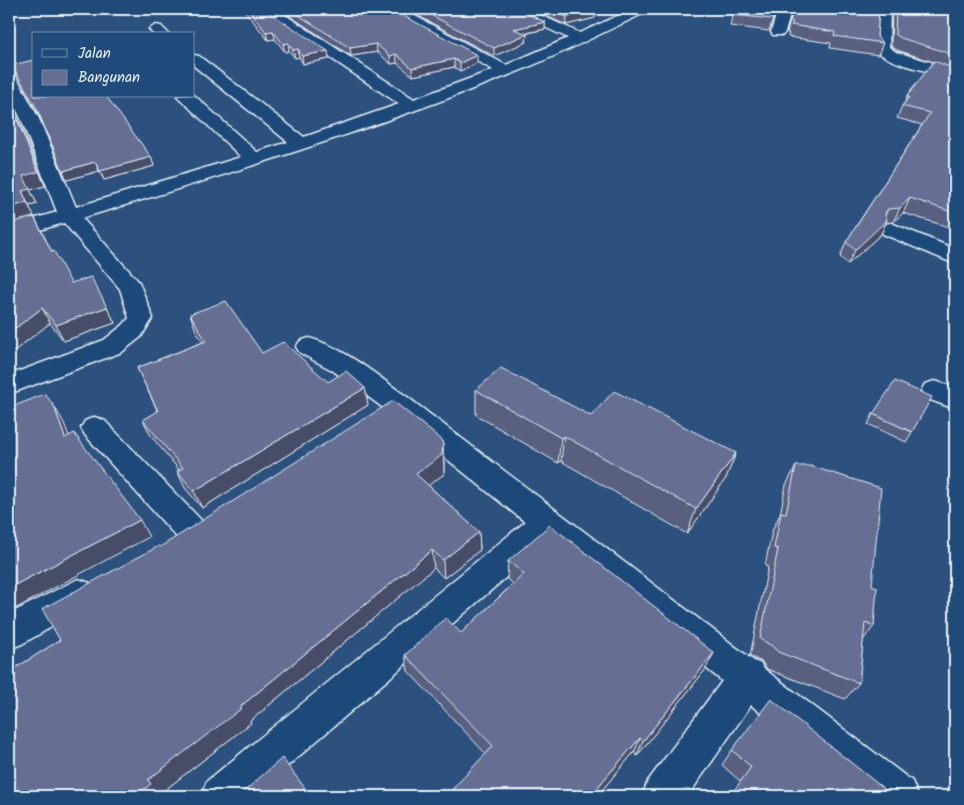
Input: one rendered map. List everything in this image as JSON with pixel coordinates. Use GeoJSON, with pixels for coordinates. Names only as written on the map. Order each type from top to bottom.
{"type":"FeatureCollection","features":[{"type":"Feature","properties":{"kind":"street"},"geometry":{"type":"LineString","coordinates":[[267,9],[413,106]]}},
{"type":"Feature","properties":{"kind":"street"},"geometry":{"type":"LineString","coordinates":[[393,9],[506,70]]}},
{"type":"Feature","properties":{"kind":"street"},"geometry":{"type":"LineString","coordinates":[[517,9],[579,38]]}},
{"type":"Feature","properties":{"kind":"street"},"geometry":{"type":"LineString","coordinates":[[9,233],[302,144],[413,106],[506,70],[642,9]]}},
{"type":"Feature","properties":{"kind":"street"},"geometry":{"type":"LineString","coordinates":[[778,32],[785,9]]}},
{"type":"Feature","properties":{"kind":"street"},"geometry":{"type":"LineString","coordinates":[[882,9],[882,49],[891,55],[945,70],[955,77]]}},
{"type":"Feature","properties":{"kind":"street"},"geometry":{"type":"LineString","coordinates":[[195,60],[302,144]]}},
{"type":"Feature","properties":{"kind":"street"},"geometry":{"type":"LineString","coordinates":[[9,78],[23,120],[69,216],[131,287],[141,318],[132,331],[113,346],[9,385]]}},
{"type":"Feature","properties":{"kind":"street"},"geometry":{"type":"LineString","coordinates":[[187,98],[253,159]]}},
{"type":"Feature","properties":{"kind":"street"},"geometry":{"type":"LineString","coordinates":[[891,229],[955,257]]}},
{"type":"Feature","properties":{"kind":"street"},"geometry":{"type":"LineString","coordinates":[[309,347],[341,364],[384,411],[548,522],[897,796]]}},
{"type":"Feature","properties":{"kind":"street"},"geometry":{"type":"LineString","coordinates":[[95,428],[191,531]]}},
{"type":"Feature","properties":{"kind":"street"},"geometry":{"type":"LineString","coordinates":[[222,796],[548,522]]}},
{"type":"Feature","properties":{"kind":"street"},"geometry":{"type":"LineString","coordinates":[[9,632],[104,579]]}},
{"type":"Feature","properties":{"kind":"street"},"geometry":{"type":"LineString","coordinates":[[663,796],[748,678]]}},
{"type":"Feature","properties":{"kind":"building"},"geometry":{"type":"Polygon","coordinates":[[[248,9],[264,9],[328,51],[302,56],[298,49],[293,50],[288,43],[283,44],[273,31],[266,32],[248,9]]]}},
{"type":"Feature","properties":{"kind":"building"},"geometry":{"type":"Polygon","coordinates":[[[289,9],[391,9],[477,55],[460,63],[454,59],[412,68],[396,54],[390,56],[376,44],[350,48],[289,9]]]}},
{"type":"Feature","properties":{"kind":"building"},"geometry":{"type":"Polygon","coordinates":[[[419,9],[517,9],[545,22],[514,29],[527,34],[494,48],[419,9]]]}},
{"type":"Feature","properties":{"kind":"building"},"geometry":{"type":"Polygon","coordinates":[[[548,9],[592,9],[596,11],[567,17],[548,9]]]}},
{"type":"Feature","properties":{"kind":"building"},"geometry":{"type":"Polygon","coordinates":[[[734,9],[776,9],[772,19],[732,15],[734,9]]]}},
{"type":"Feature","properties":{"kind":"building"},"geometry":{"type":"Polygon","coordinates":[[[794,9],[879,9],[877,37],[883,43],[834,36],[835,32],[791,25],[793,22],[790,21],[794,9]]]}},
{"type":"Feature","properties":{"kind":"building"},"geometry":{"type":"Polygon","coordinates":[[[896,9],[955,9],[955,55],[901,38],[895,34],[896,9]]]}},
{"type":"Feature","properties":{"kind":"building"},"geometry":{"type":"Polygon","coordinates":[[[32,60],[32,98],[107,98],[151,157],[100,171],[95,162],[63,171],[37,109],[12,65],[32,60]]]}},
{"type":"Feature","properties":{"kind":"building"},"geometry":{"type":"Polygon","coordinates":[[[934,61],[955,69],[955,213],[910,198],[900,208],[888,209],[885,214],[887,220],[855,250],[846,242],[930,113],[902,106],[909,97],[907,96],[934,61]]]}},
{"type":"Feature","properties":{"kind":"building"},"geometry":{"type":"Polygon","coordinates":[[[9,99],[38,172],[23,176],[30,189],[22,191],[27,202],[9,208],[9,99]]]}},
{"type":"Feature","properties":{"kind":"building"},"geometry":{"type":"Polygon","coordinates":[[[34,217],[71,283],[91,277],[107,307],[56,325],[42,308],[9,333],[9,223],[34,217]]]}},
{"type":"Feature","properties":{"kind":"building"},"geometry":{"type":"Polygon","coordinates":[[[226,301],[262,353],[283,342],[328,382],[346,371],[365,388],[194,491],[177,471],[183,468],[143,420],[158,411],[137,368],[206,341],[190,314],[226,301]]]}},
{"type":"Feature","properties":{"kind":"building"},"geometry":{"type":"Polygon","coordinates":[[[501,368],[591,416],[614,391],[736,453],[696,509],[564,436],[561,438],[476,390],[501,368]]]}},
{"type":"Feature","properties":{"kind":"building"},"geometry":{"type":"Polygon","coordinates":[[[895,381],[932,397],[912,432],[873,414],[895,381]]]}},
{"type":"Feature","properties":{"kind":"building"},"geometry":{"type":"Polygon","coordinates":[[[45,394],[54,406],[65,438],[74,433],[140,520],[9,588],[9,408],[45,394]]]}},
{"type":"Feature","properties":{"kind":"building"},"geometry":{"type":"Polygon","coordinates":[[[393,401],[443,441],[442,455],[416,474],[479,532],[443,560],[432,550],[241,706],[242,708],[148,780],[151,784],[135,796],[9,796],[9,672],[60,640],[42,609],[160,547],[393,401]]]}},
{"type":"Feature","properties":{"kind":"building"},"geometry":{"type":"Polygon","coordinates":[[[796,466],[810,466],[881,488],[872,585],[877,587],[874,626],[865,623],[859,683],[778,652],[760,639],[778,549],[774,548],[781,512],[786,513],[796,466]]]}},
{"type":"Feature","properties":{"kind":"building"},"geometry":{"type":"Polygon","coordinates":[[[550,525],[714,653],[643,741],[640,738],[590,796],[446,796],[493,746],[405,655],[446,618],[461,633],[524,574],[508,561],[550,525]]]}},
{"type":"Feature","properties":{"kind":"building"},"geometry":{"type":"Polygon","coordinates":[[[771,699],[893,796],[730,796],[751,767],[732,750],[771,699]]]}},
{"type":"Feature","properties":{"kind":"building"},"geometry":{"type":"Polygon","coordinates":[[[282,758],[311,796],[239,796],[282,758]]]}}]}
